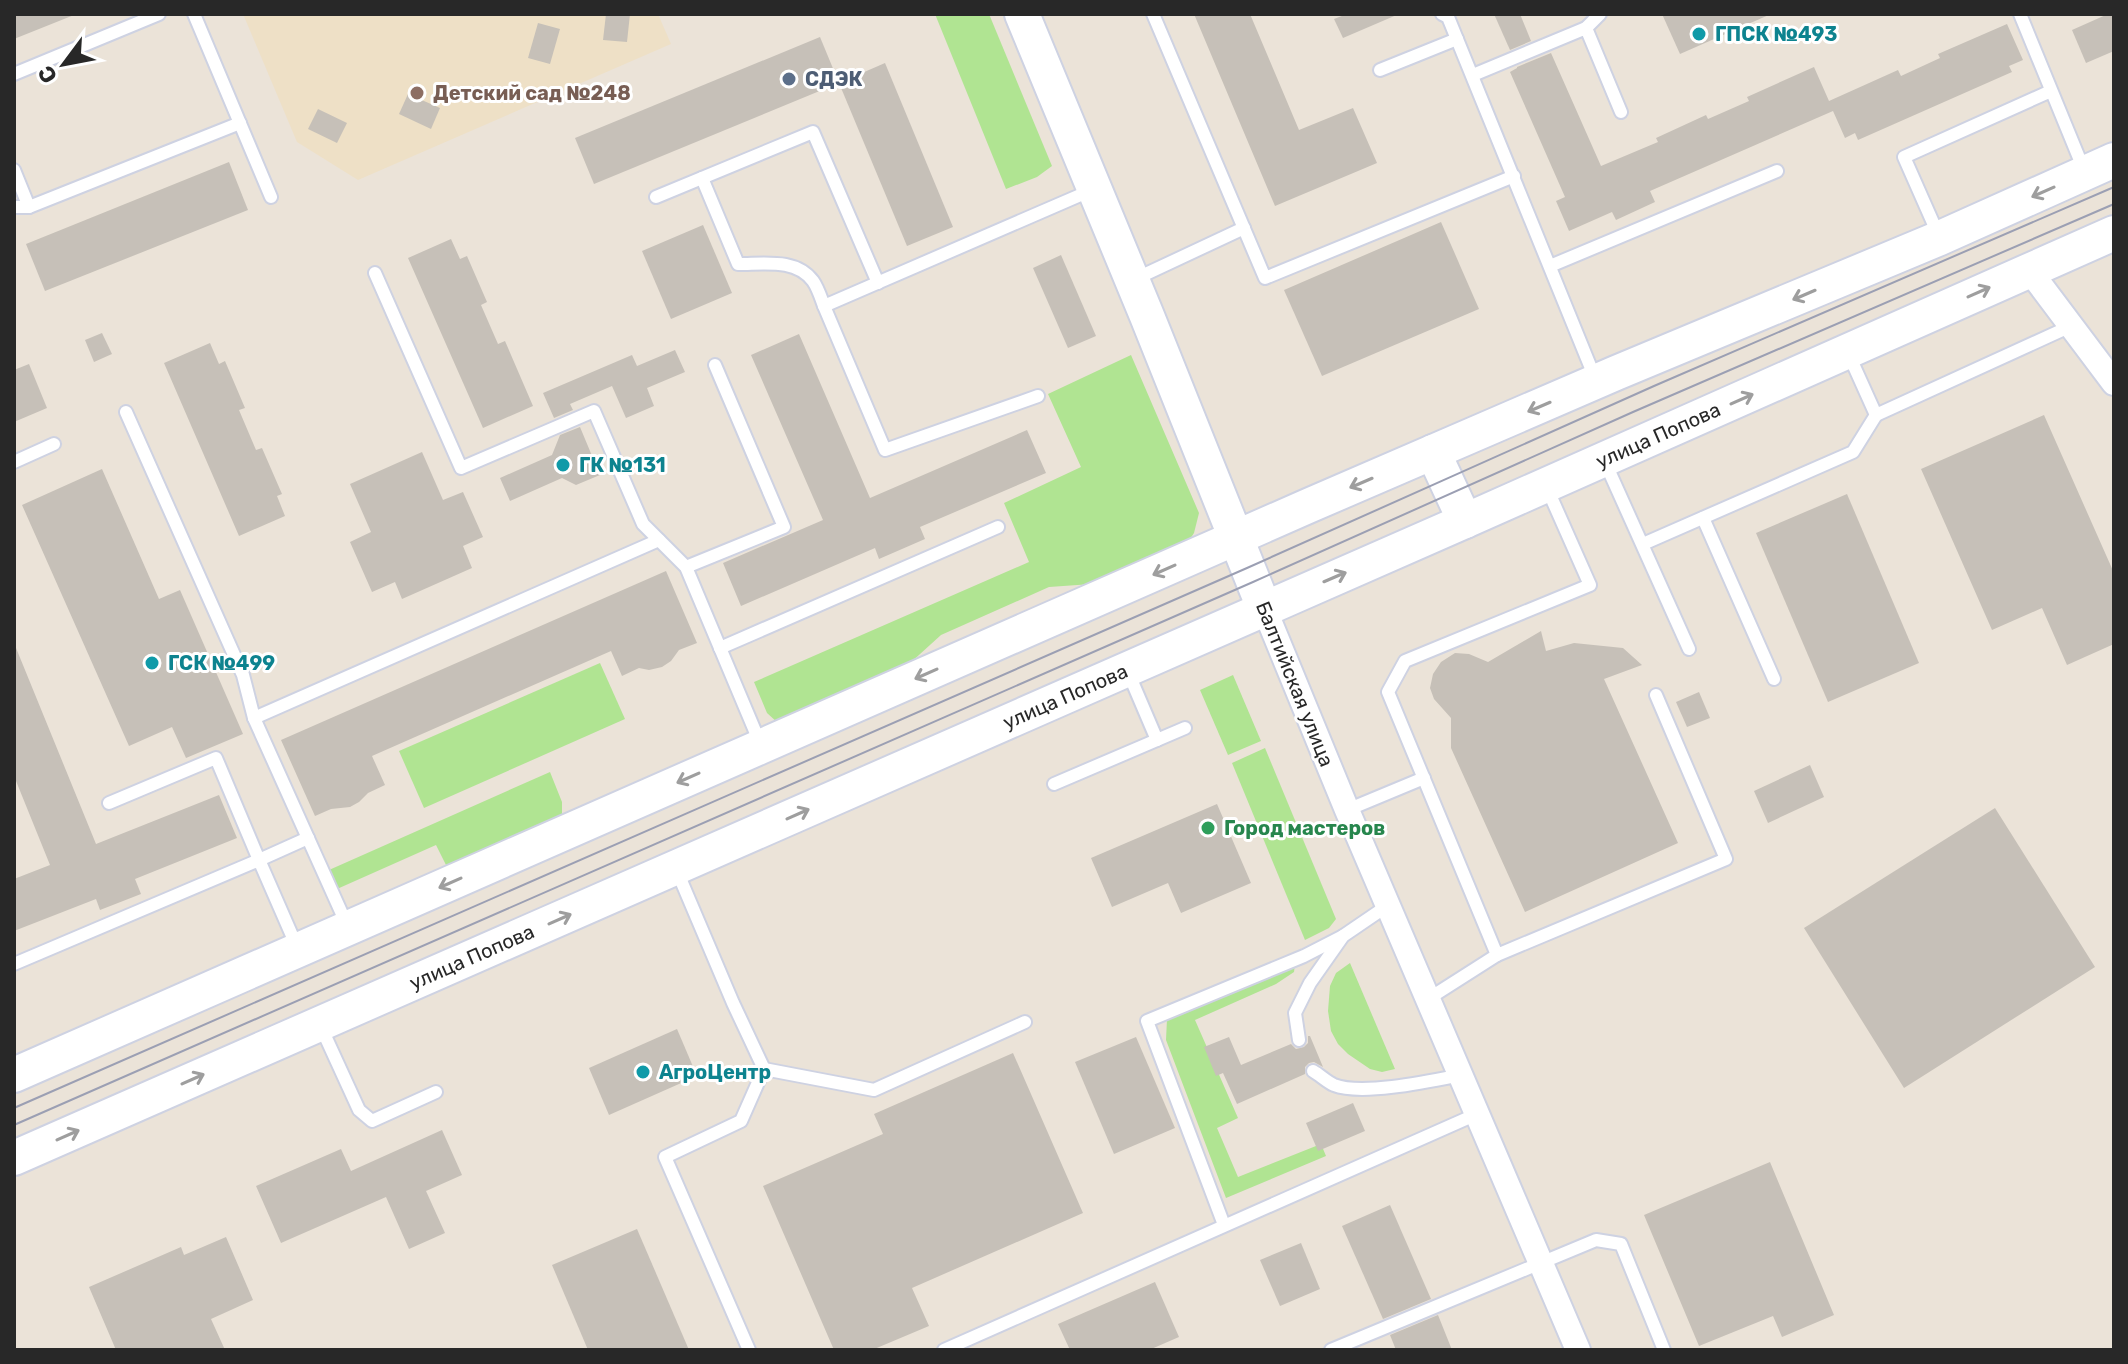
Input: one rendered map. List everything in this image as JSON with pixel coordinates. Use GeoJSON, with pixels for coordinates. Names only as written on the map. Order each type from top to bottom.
{"type":"FeatureCollection","features":[{"type":"Feature","properties":{"kind":"main road","name":"Балтийская улица"},"geometry":{"type":"LineString","coordinates":[[1022,14],[1264,608]]}},
{"type":"Feature","properties":{"kind":"main road"},"geometry":{"type":"LineString","coordinates":[[14,1075],[1433,452],[1940,238],[2100,166]]}},
{"type":"Feature","properties":{"kind":"main road","name":"улица Попова"},"geometry":{"type":"LineString","coordinates":[[14,1158],[2114,233]]}},
{"type":"Feature","properties":{"kind":"main road"},"geometry":{"type":"LineString","coordinates":[[1433,452],[1465,521]]}},
{"type":"Feature","properties":{"kind":"street"},"geometry":{"type":"LineString","coordinates":[[2029,270],[2114,383]]}},
{"type":"Feature","properties":{"kind":"street","name":"Балтийская улица"},"geometry":{"type":"LineString","coordinates":[[1264,608],[1387,906],[1578,1350]]}},
{"type":"Feature","properties":{"kind":"lane"},"geometry":{"type":"LineString","coordinates":[[14,74],[159,14]]}},
{"type":"Feature","properties":{"kind":"lane"},"geometry":{"type":"LineString","coordinates":[[194,14],[271,197]]}},
{"type":"Feature","properties":{"kind":"lane"},"geometry":{"type":"LineString","coordinates":[[1153,14],[1265,278],[1514,176]]}},
{"type":"Feature","properties":{"kind":"lane"},"geometry":{"type":"LineString","coordinates":[[1442,14],[1448,17],[1473,75],[1596,382]]}},
{"type":"Feature","properties":{"kind":"lane"},"geometry":{"type":"LineString","coordinates":[[1473,75],[1586,28],[1600,14]]}},
{"type":"Feature","properties":{"kind":"lane"},"geometry":{"type":"LineString","coordinates":[[2020,14],[2051,91],[2100,166]]}},
{"type":"Feature","properties":{"kind":"lane"},"geometry":{"type":"LineString","coordinates":[[1586,28],[1621,112]]}},
{"type":"Feature","properties":{"kind":"lane"},"geometry":{"type":"LineString","coordinates":[[1380,70],[1457,39]]}},
{"type":"Feature","properties":{"kind":"lane"},"geometry":{"type":"LineString","coordinates":[[1940,238],[1904,157],[2051,91]]}},
{"type":"Feature","properties":{"kind":"lane"},"geometry":{"type":"LineString","coordinates":[[14,207],[29,207],[240,123]]}},
{"type":"Feature","properties":{"kind":"lane"},"geometry":{"type":"LineString","coordinates":[[656,197],[813,132],[878,283]]}},
{"type":"Feature","properties":{"kind":"lane"},"geometry":{"type":"LineString","coordinates":[[14,170],[29,207]]}},
{"type":"Feature","properties":{"kind":"lane"},"geometry":{"type":"LineString","coordinates":[[1550,266],[1777,171]]}},
{"type":"Feature","properties":{"kind":"lane"},"geometry":{"type":"LineString","coordinates":[[702,178],[738,264],[787,264],[801,268],[814,282],[885,450],[1038,396]]}},
{"type":"Feature","properties":{"kind":"lane"},"geometry":{"type":"LineString","coordinates":[[824,306],[1094,189]]}},
{"type":"Feature","properties":{"kind":"lane"},"geometry":{"type":"LineString","coordinates":[[1131,280],[1244,228]]}},
{"type":"Feature","properties":{"kind":"lane"},"geometry":{"type":"LineString","coordinates":[[375,273],[461,468],[594,411],[643,524],[686,567],[761,746]]}},
{"type":"Feature","properties":{"kind":"lane"},"geometry":{"type":"LineString","coordinates":[[1643,544],[1853,452],[1876,415],[2071,326]]}},
{"type":"Feature","properties":{"kind":"lane"},"geometry":{"type":"LineString","coordinates":[[1847,352],[1876,415]]}},
{"type":"Feature","properties":{"kind":"lane"},"geometry":{"type":"LineString","coordinates":[[686,567],[784,527],[715,365]]}},
{"type":"Feature","properties":{"kind":"lane"},"geometry":{"type":"LineString","coordinates":[[126,412],[243,675],[254,718],[348,928]]}},
{"type":"Feature","properties":{"kind":"lane"},"geometry":{"type":"LineString","coordinates":[[14,462],[54,444]]}},
{"type":"Feature","properties":{"kind":"lane"},"geometry":{"type":"LineString","coordinates":[[1604,459],[1689,649]]}},
{"type":"Feature","properties":{"kind":"lane"},"geometry":{"type":"LineString","coordinates":[[1497,955],[1388,692],[1405,661],[1590,585],[1546,485]]}},
{"type":"Feature","properties":{"kind":"lane"},"geometry":{"type":"LineString","coordinates":[[1703,518],[1774,679]]}},
{"type":"Feature","properties":{"kind":"lane"},"geometry":{"type":"LineString","coordinates":[[720,648],[998,527]]}},
{"type":"Feature","properties":{"kind":"lane"},"geometry":{"type":"LineString","coordinates":[[254,718],[659,540]]}},
{"type":"Feature","properties":{"kind":"lane"},"geometry":{"type":"LineString","coordinates":[[1127,669],[1157,740]]}},
{"type":"Feature","properties":{"kind":"lane"},"geometry":{"type":"LineString","coordinates":[[1428,999],[1497,955],[1726,859],[1656,695]]}},
{"type":"Feature","properties":{"kind":"lane"},"geometry":{"type":"LineString","coordinates":[[1054,784],[1185,728]]}},
{"type":"Feature","properties":{"kind":"lane"},"geometry":{"type":"LineString","coordinates":[[109,803],[216,758],[298,950]]}},
{"type":"Feature","properties":{"kind":"lane"},"geometry":{"type":"LineString","coordinates":[[1347,810],[1424,778]]}},
{"type":"Feature","properties":{"kind":"lane"},"geometry":{"type":"LineString","coordinates":[[14,964],[308,838]]}},
{"type":"Feature","properties":{"kind":"lane"},"geometry":{"type":"LineString","coordinates":[[676,868],[764,1069],[741,1121],[665,1157],[749,1350]]}},
{"type":"Feature","properties":{"kind":"lane"},"geometry":{"type":"LineString","coordinates":[[1224,1225],[1147,1021],[1304,956],[1343,936],[1387,906]]}},
{"type":"Feature","properties":{"kind":"lane"},"geometry":{"type":"LineString","coordinates":[[1299,1040],[1295,1013],[1310,983],[1343,936]]}},
{"type":"Feature","properties":{"kind":"lane"},"geometry":{"type":"LineString","coordinates":[[764,1069],[874,1090],[1025,1022]]}},
{"type":"Feature","properties":{"kind":"lane"},"geometry":{"type":"LineString","coordinates":[[320,1024],[359,1110],[372,1121],[436,1092]]}},
{"type":"Feature","properties":{"kind":"lane"},"geometry":{"type":"LineString","coordinates":[[1313,1071],[1334,1085],[1352,1089],[1415,1084],[1461,1075]]}},
{"type":"Feature","properties":{"kind":"lane"},"geometry":{"type":"LineString","coordinates":[[944,1350],[1477,1114]]}},
{"type":"Feature","properties":{"kind":"lane"},"geometry":{"type":"LineString","coordinates":[[1331,1350],[1596,1240],[1621,1244],[1664,1350]]}},
{"type":"Feature","properties":{"kind":"shaded area","name":"Детский сад №248"},"geometry":{"type":"Polygon","coordinates":[[[243,14],[658,14],[671,44],[358,180],[297,142],[243,14]]]}},
{"type":"Feature","properties":{"kind":"green space"},"geometry":{"type":"Polygon","coordinates":[[[935,14],[989,14],[1052,166],[1037,177],[1006,189],[935,14]]]}},
{"type":"Feature","properties":{"kind":"green space"},"geometry":{"type":"Polygon","coordinates":[[[1131,355],[1199,513],[1194,533],[1184,548],[1106,583],[1049,587],[941,635],[898,674],[778,723],[767,713],[754,682],[1029,562],[1004,503],[1081,467],[1048,394],[1131,355]]]}},
{"type":"Feature","properties":{"kind":"green space"},"geometry":{"type":"Polygon","coordinates":[[[600,663],[625,719],[424,808],[399,751],[600,663]]]}},
{"type":"Feature","properties":{"kind":"green space"},"geometry":{"type":"Polygon","coordinates":[[[1233,675],[1261,741],[1228,755],[1200,690],[1233,675]]]}},
{"type":"Feature","properties":{"kind":"green space"},"geometry":{"type":"Polygon","coordinates":[[[1265,748],[1336,919],[1329,928],[1305,940],[1232,763],[1265,748]]]}},
{"type":"Feature","properties":{"kind":"green space"},"geometry":{"type":"Polygon","coordinates":[[[550,772],[562,802],[562,816],[449,871],[436,845],[337,889],[329,870],[550,772]]]}},
{"type":"Feature","properties":{"kind":"green space"},"geometry":{"type":"Polygon","coordinates":[[[1350,963],[1395,1069],[1382,1072],[1370,1069],[1348,1054],[1331,1031],[1328,1011],[1330,986],[1336,973],[1350,963]]]}},
{"type":"Feature","properties":{"kind":"green space"},"geometry":{"type":"Polygon","coordinates":[[[1295,964],[1294,972],[1276,984],[1195,1020],[1238,1118],[1217,1128],[1238,1177],[1321,1144],[1326,1156],[1226,1198],[1166,1040],[1167,1019],[1264,980],[1295,964]]]}},
{"type":"Feature","properties":{"kind":"building"},"geometry":{"type":"Polygon","coordinates":[[[14,14],[74,14],[74,15],[14,39],[14,14]]]}},
{"type":"Feature","properties":{"kind":"building"},"geometry":{"type":"Polygon","coordinates":[[[606,14],[630,14],[627,42],[603,40],[606,14]]]}},
{"type":"Feature","properties":{"kind":"building"},"geometry":{"type":"Polygon","coordinates":[[[1194,14],[1250,14],[1299,130],[1353,108],[1377,163],[1275,206],[1194,14]]]}},
{"type":"Feature","properties":{"kind":"building"},"geometry":{"type":"Polygon","coordinates":[[[1347,14],[1399,14],[1343,38],[1334,19],[1347,14]]]}},
{"type":"Feature","properties":{"kind":"building"},"geometry":{"type":"Polygon","coordinates":[[[1494,14],[1520,14],[1531,41],[1510,50],[1494,14]]]}},
{"type":"Feature","properties":{"kind":"building","name":"ГПСК №493"},"geometry":{"type":"Polygon","coordinates":[[[1662,14],[1771,14],[1680,54],[1662,14]]]}},
{"type":"Feature","properties":{"kind":"building"},"geometry":{"type":"Polygon","coordinates":[[[2114,14],[2114,51],[2086,63],[2072,30],[2114,14]]]}},
{"type":"Feature","properties":{"kind":"building"},"geometry":{"type":"Polygon","coordinates":[[[538,23],[560,29],[550,64],[528,58],[538,23]]]}},
{"type":"Feature","properties":{"kind":"building"},"geometry":{"type":"Polygon","coordinates":[[[2007,24],[2023,60],[2009,66],[2012,72],[1858,140],[1855,133],[1845,138],[1833,111],[1650,191],[1655,202],[1616,220],[1612,212],[1569,231],[1556,201],[1565,197],[1510,72],[1551,53],[1601,166],[1658,142],[1656,138],[1706,115],[1708,119],[1749,101],[1747,97],[1814,67],[1829,101],[1898,70],[1901,76],[1940,58],[1938,54],[2007,24]]]}},
{"type":"Feature","properties":{"kind":"building"},"geometry":{"type":"Polygon","coordinates":[[[820,37],[839,83],[594,184],[575,138],[820,37]]]}},
{"type":"Feature","properties":{"kind":"building"},"geometry":{"type":"Polygon","coordinates":[[[885,63],[953,227],[907,246],[839,83],[885,63]]]}},
{"type":"Feature","properties":{"kind":"building"},"geometry":{"type":"Polygon","coordinates":[[[408,94],[440,108],[431,129],[399,114],[408,94]]]}},
{"type":"Feature","properties":{"kind":"building"},"geometry":{"type":"Polygon","coordinates":[[[318,109],[347,123],[337,143],[308,129],[318,109]]]}},
{"type":"Feature","properties":{"kind":"building"},"geometry":{"type":"Polygon","coordinates":[[[229,162],[248,210],[45,291],[26,244],[229,162]]]}},
{"type":"Feature","properties":{"kind":"building"},"geometry":{"type":"Polygon","coordinates":[[[1441,222],[1479,309],[1322,376],[1284,290],[1441,222]]]}},
{"type":"Feature","properties":{"kind":"building"},"geometry":{"type":"Polygon","coordinates":[[[703,225],[732,293],[671,319],[642,251],[703,225]]]}},
{"type":"Feature","properties":{"kind":"building"},"geometry":{"type":"Polygon","coordinates":[[[451,239],[460,259],[467,256],[487,302],[481,305],[498,344],[505,341],[533,406],[483,428],[408,258],[451,239]]]}},
{"type":"Feature","properties":{"kind":"building"},"geometry":{"type":"Polygon","coordinates":[[[1061,255],[1096,336],[1068,348],[1033,268],[1061,255]]]}},
{"type":"Feature","properties":{"kind":"building"},"geometry":{"type":"Polygon","coordinates":[[[102,333],[112,354],[94,362],[85,340],[102,333]]]}},
{"type":"Feature","properties":{"kind":"building"},"geometry":{"type":"Polygon","coordinates":[[[799,334],[870,498],[1027,430],[1046,473],[920,527],[925,539],[879,559],[875,548],[741,606],[723,563],[823,520],[751,355],[799,334]]]}},
{"type":"Feature","properties":{"kind":"building"},"geometry":{"type":"Polygon","coordinates":[[[210,343],[219,364],[225,361],[245,408],[239,410],[256,450],[262,448],[282,494],[277,496],[285,516],[239,536],[164,363],[210,343]]]}},
{"type":"Feature","properties":{"kind":"building"},"geometry":{"type":"Polygon","coordinates":[[[675,350],[685,372],[647,388],[654,406],[626,418],[612,386],[570,404],[573,410],[554,418],[543,393],[632,355],[637,366],[675,350]]]}},
{"type":"Feature","properties":{"kind":"building"},"geometry":{"type":"Polygon","coordinates":[[[29,364],[47,408],[14,422],[14,370],[29,364]]]}},
{"type":"Feature","properties":{"kind":"building"},"geometry":{"type":"Polygon","coordinates":[[[2044,415],[2114,573],[2114,644],[2067,665],[2042,608],[1992,630],[1921,469],[2044,415]]]}},
{"type":"Feature","properties":{"kind":"building","name":"ГК №131"},"geometry":{"type":"Polygon","coordinates":[[[580,427],[600,475],[576,485],[562,478],[510,501],[500,478],[552,455],[560,435],[580,427]]]}},
{"type":"Feature","properties":{"kind":"building"},"geometry":{"type":"Polygon","coordinates":[[[422,452],[443,500],[463,492],[483,537],[463,546],[472,568],[402,599],[395,582],[372,592],[350,542],[371,532],[350,484],[422,452]]]}},
{"type":"Feature","properties":{"kind":"building","name":"ГСК №499"},"geometry":{"type":"Polygon","coordinates":[[[102,469],[159,599],[180,590],[243,734],[186,758],[172,727],[129,746],[22,505],[102,469]]]}},
{"type":"Feature","properties":{"kind":"building"},"geometry":{"type":"Polygon","coordinates":[[[1847,494],[1919,663],[1828,702],[1756,533],[1847,494]]]}},
{"type":"Feature","properties":{"kind":"building"},"geometry":{"type":"Polygon","coordinates":[[[666,571],[697,643],[679,650],[662,667],[649,670],[639,668],[622,676],[611,651],[372,756],[385,785],[350,807],[331,809],[315,816],[281,740],[666,571]]]}},
{"type":"Feature","properties":{"kind":"building"},"geometry":{"type":"Polygon","coordinates":[[[1541,631],[1546,651],[1574,643],[1623,648],[1642,665],[1604,679],[1678,843],[1525,912],[1451,748],[1451,718],[1434,699],[1430,688],[1433,674],[1441,662],[1455,653],[1469,654],[1488,662],[1541,631]]]}},
{"type":"Feature","properties":{"kind":"building"},"geometry":{"type":"Polygon","coordinates":[[[14,643],[96,844],[219,795],[237,838],[135,879],[141,894],[100,910],[96,899],[14,931],[14,879],[50,865],[14,776],[14,643]]]}},
{"type":"Feature","properties":{"kind":"building"},"geometry":{"type":"Polygon","coordinates":[[[1699,692],[1710,718],[1687,727],[1676,702],[1699,692]]]}},
{"type":"Feature","properties":{"kind":"building"},"geometry":{"type":"Polygon","coordinates":[[[1810,765],[1824,797],[1768,823],[1754,791],[1810,765]]]}},
{"type":"Feature","properties":{"kind":"building"},"geometry":{"type":"Polygon","coordinates":[[[1217,804],[1251,883],[1181,913],[1168,883],[1112,907],[1091,858],[1217,804]]]}},
{"type":"Feature","properties":{"kind":"building"},"geometry":{"type":"Polygon","coordinates":[[[1995,808],[2095,967],[1904,1088],[1804,928],[1995,808]]]}},
{"type":"Feature","properties":{"kind":"building","name":"АгроЦентр"},"geometry":{"type":"Polygon","coordinates":[[[677,1029],[697,1076],[609,1115],[589,1068],[677,1029]]]}},
{"type":"Feature","properties":{"kind":"building"},"geometry":{"type":"Polygon","coordinates":[[[1308,1036],[1323,1067],[1309,1063],[1305,1074],[1237,1104],[1223,1073],[1216,1076],[1204,1047],[1229,1037],[1241,1065],[1291,1044],[1296,1049],[1304,1047],[1308,1036]]]}},
{"type":"Feature","properties":{"kind":"building"},"geometry":{"type":"Polygon","coordinates":[[[1136,1037],[1175,1128],[1114,1154],[1075,1062],[1136,1037]]]}},
{"type":"Feature","properties":{"kind":"building"},"geometry":{"type":"Polygon","coordinates":[[[1013,1053],[1083,1213],[912,1288],[929,1326],[872,1350],[834,1350],[763,1186],[883,1134],[874,1114],[1013,1053]]]}},
{"type":"Feature","properties":{"kind":"building"},"geometry":{"type":"Polygon","coordinates":[[[1353,1103],[1365,1131],[1318,1151],[1306,1123],[1353,1103]]]}},
{"type":"Feature","properties":{"kind":"building"},"geometry":{"type":"Polygon","coordinates":[[[442,1130],[462,1175],[426,1191],[445,1233],[409,1249],[386,1197],[281,1243],[256,1186],[341,1149],[351,1171],[442,1130]]]}},
{"type":"Feature","properties":{"kind":"building"},"geometry":{"type":"Polygon","coordinates":[[[1770,1162],[1834,1315],[1782,1337],[1773,1316],[1699,1346],[1644,1215],[1770,1162]]]}},
{"type":"Feature","properties":{"kind":"building"},"geometry":{"type":"Polygon","coordinates":[[[1390,1205],[1431,1299],[1383,1319],[1342,1226],[1390,1205]]]}},
{"type":"Feature","properties":{"kind":"building"},"geometry":{"type":"Polygon","coordinates":[[[637,1229],[689,1350],[588,1350],[552,1265],[637,1229]]]}},
{"type":"Feature","properties":{"kind":"building"},"geometry":{"type":"Polygon","coordinates":[[[226,1237],[253,1300],[211,1319],[225,1350],[116,1350],[89,1287],[181,1247],[184,1255],[226,1237]]]}},
{"type":"Feature","properties":{"kind":"building"},"geometry":{"type":"Polygon","coordinates":[[[1301,1243],[1320,1289],[1280,1306],[1260,1260],[1301,1243]]]}},
{"type":"Feature","properties":{"kind":"building"},"geometry":{"type":"Polygon","coordinates":[[[1155,1282],[1179,1337],[1149,1350],[1070,1350],[1058,1324],[1155,1282]]]}},
{"type":"Feature","properties":{"kind":"building"},"geometry":{"type":"Polygon","coordinates":[[[1438,1315],[1452,1350],[1396,1350],[1390,1335],[1438,1315]]]}},
{"type":"Feature","properties":{"kind":"tram line"},"geometry":{"type":"LineString","coordinates":[[14,1108],[1247,568],[1654,386],[2114,187]]}},
{"type":"Feature","properties":{"kind":"tram line"},"geometry":{"type":"LineString","coordinates":[[14,1125],[1253,582],[1633,412],[2114,204]]}},
{"type":"Feature","properties":{"kind":"place","name":"ГПСК №493"},"geometry":{"type":"Point","coordinates":[1699,34]}},
{"type":"Feature","properties":{"kind":"place","name":"СДЭК"},"geometry":{"type":"Point","coordinates":[789,79]}},
{"type":"Feature","properties":{"kind":"place","name":"Детский сад №248"},"geometry":{"type":"Point","coordinates":[417,93]}},
{"type":"Feature","properties":{"kind":"place","name":"ГК №131"},"geometry":{"type":"Point","coordinates":[563,465]}},
{"type":"Feature","properties":{"kind":"place","name":"ГСК №499"},"geometry":{"type":"Point","coordinates":[152,663]}},
{"type":"Feature","properties":{"kind":"place","name":"Город мастеров"},"geometry":{"type":"Point","coordinates":[1208,828]}},
{"type":"Feature","properties":{"kind":"place","name":"АгроЦентр"},"geometry":{"type":"Point","coordinates":[643,1072]}}]}
